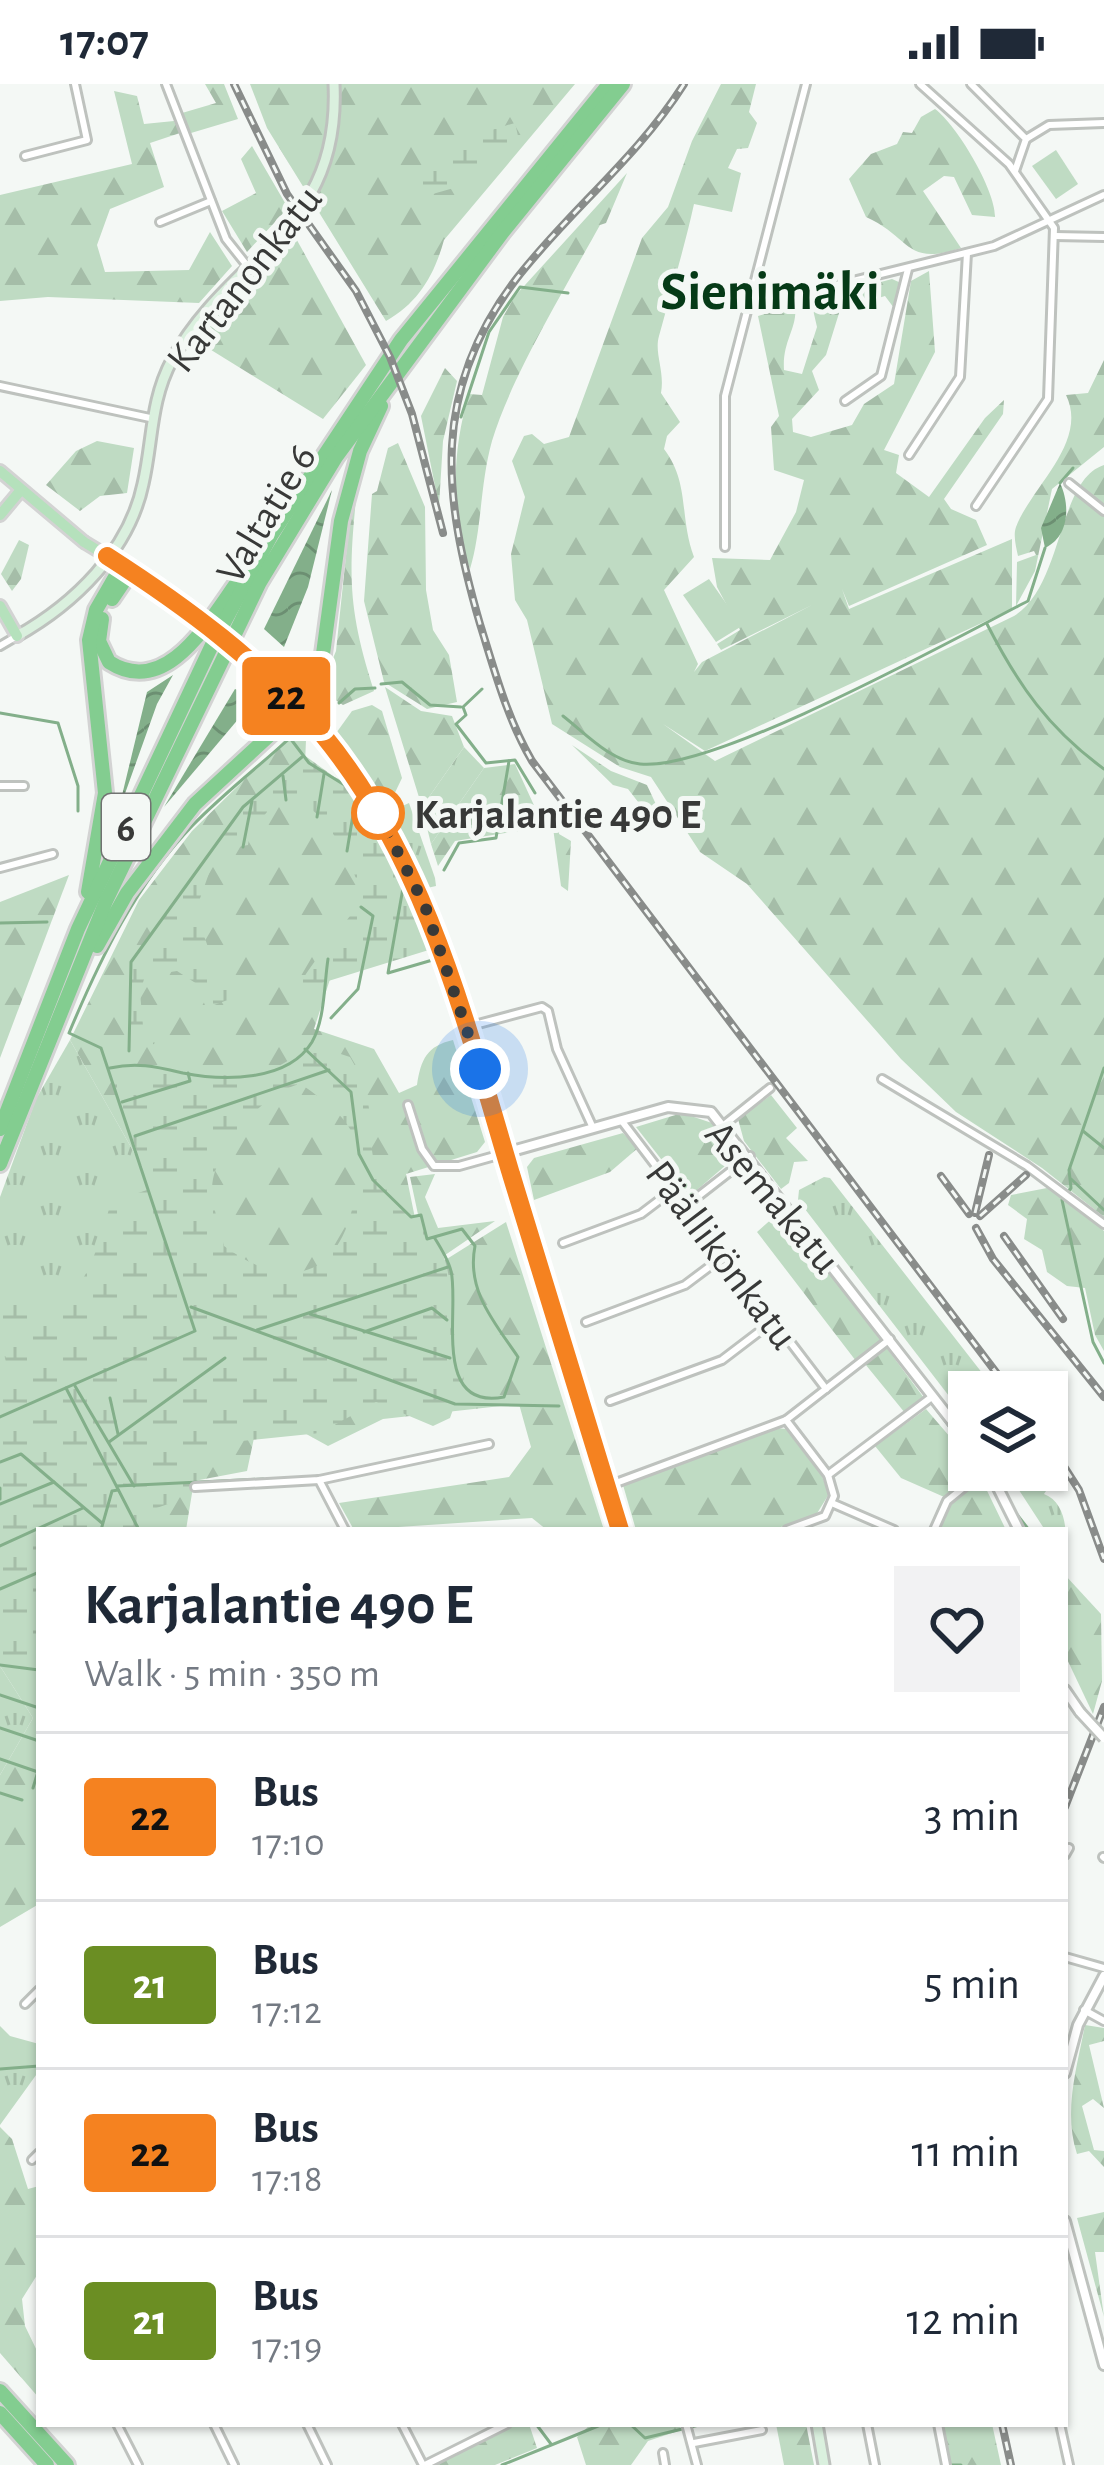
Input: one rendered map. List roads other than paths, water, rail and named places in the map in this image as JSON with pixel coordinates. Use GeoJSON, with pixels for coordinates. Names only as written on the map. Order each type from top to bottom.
{"type":"FeatureCollection","features":[{"type":"Feature","properties":{"kind":"highway","name":"Valtatie 6"},"geometry":{"type":"LineString","coordinates":[[0,1129],[78,928],[212,645],[272,534],[401,340],[609,84]]}},
{"type":"Feature","properties":{"kind":"highway","name":"Valtatie 6"},"geometry":{"type":"LineString","coordinates":[[0,1164],[106,901],[222,652],[336,457],[623,84]]}},
{"type":"Feature","properties":{"kind":"highway"},"geometry":{"type":"LineString","coordinates":[[55,1032],[127,893],[195,804],[298,708],[325,661],[348,490],[360,451],[404,365]]}},
{"type":"Feature","properties":{"kind":"highway"},"geometry":{"type":"LineString","coordinates":[[126,568],[103,616],[99,641],[109,662],[137,674],[173,661],[193,641],[272,534]]}},
{"type":"Feature","properties":{"kind":"highway"},"geometry":{"type":"LineString","coordinates":[[78,928],[95,867],[105,793],[88,640],[96,610],[126,568]]}},
{"type":"Feature","properties":{"kind":"highway"},"geometry":{"type":"LineString","coordinates":[[0,2391],[67,2465]]}},
{"type":"Feature","properties":{"kind":"highway"},"geometry":{"type":"LineString","coordinates":[[0,2413],[47,2465]]}},
{"type":"Feature","properties":{"kind":"main road","name":"Kartanonkatu"},"geometry":{"type":"LineString","coordinates":[[17,637],[77,595],[125,529],[142,489],[150,418],[179,348],[302,209],[320,181],[333,141],[334,84]]}},
{"type":"Feature","properties":{"kind":"main road"},"geometry":{"type":"LineString","coordinates":[[0,471],[84,542],[241,654],[298,708],[349,771],[396,845],[425,906],[467,1027],[619,1527]]}},
{"type":"Feature","properties":{"kind":"main road"},"geometry":{"type":"LineString","coordinates":[[0,515],[20,491]]}},
{"type":"Feature","properties":{"kind":"main road"},"geometry":{"type":"LineString","coordinates":[[0,606],[17,637]]}},
{"type":"Feature","properties":{"kind":"main road"},"geometry":{"type":"LineString","coordinates":[[818,2427],[824,2465]]}},
{"type":"Feature","properties":{"kind":"street"},"geometry":{"type":"LineString","coordinates":[[26,156],[87,140],[75,84]]}},
{"type":"Feature","properties":{"kind":"street"},"geometry":{"type":"LineString","coordinates":[[166,84],[226,239],[249,268]]}},
{"type":"Feature","properties":{"kind":"street"},"geometry":{"type":"LineString","coordinates":[[724,547],[724,396],[806,84]]}},
{"type":"Feature","properties":{"kind":"street"},"geometry":{"type":"LineString","coordinates":[[920,84],[1015,171],[1051,222],[1055,236],[1048,399],[976,506]]}},
{"type":"Feature","properties":{"kind":"street"},"geometry":{"type":"LineString","coordinates":[[971,84],[1026,140]]}},
{"type":"Feature","properties":{"kind":"street"},"geometry":{"type":"LineString","coordinates":[[1015,171],[1026,140],[1049,125],[1104,123]]}},
{"type":"Feature","properties":{"kind":"street"},"geometry":{"type":"LineString","coordinates":[[748,308],[967,253],[1051,222],[1104,195]]}},
{"type":"Feature","properties":{"kind":"street"},"geometry":{"type":"LineString","coordinates":[[160,222],[211,201]]}},
{"type":"Feature","properties":{"kind":"street"},"geometry":{"type":"LineString","coordinates":[[1055,236],[1104,237]]}},
{"type":"Feature","properties":{"kind":"street"},"geometry":{"type":"LineString","coordinates":[[909,455],[960,377],[967,253]]}},
{"type":"Feature","properties":{"kind":"street"},"geometry":{"type":"LineString","coordinates":[[845,401],[881,376],[908,269]]}},
{"type":"Feature","properties":{"kind":"street"},"geometry":{"type":"LineString","coordinates":[[0,386],[150,418]]}},
{"type":"Feature","properties":{"kind":"street"},"geometry":{"type":"LineString","coordinates":[[1070,483],[1104,512]]}},
{"type":"Feature","properties":{"kind":"street"},"geometry":{"type":"LineString","coordinates":[[0,646],[17,637]]}},
{"type":"Feature","properties":{"kind":"street"},"geometry":{"type":"LineString","coordinates":[[0,786],[24,786]]}},
{"type":"Feature","properties":{"kind":"street"},"geometry":{"type":"LineString","coordinates":[[0,868],[53,854]]}},
{"type":"Feature","properties":{"kind":"street"},"geometry":{"type":"LineString","coordinates":[[467,1027],[542,1006],[548,1011],[557,1049],[592,1128]]}},
{"type":"Feature","properties":{"kind":"street"},"geometry":{"type":"LineString","coordinates":[[882,1079],[1027,1166],[1104,1225]]}},
{"type":"Feature","properties":{"kind":"street"},"geometry":{"type":"LineString","coordinates":[[725,1124],[770,1088]]}},
{"type":"Feature","properties":{"kind":"street"},"geometry":{"type":"LineString","coordinates":[[408,1105],[422,1149],[434,1166],[459,1166],[505,1153]]}},
{"type":"Feature","properties":{"kind":"street","name":"Asemakatu"},"geometry":{"type":"LineString","coordinates":[[505,1153],[678,1106],[711,1112],[750,1156],[948,1416]]}},
{"type":"Feature","properties":{"kind":"street","name":"Päällikönkatu"},"geometry":{"type":"LineString","coordinates":[[621,1120],[826,1389]]}},
{"type":"Feature","properties":{"kind":"street"},"geometry":{"type":"LineString","coordinates":[[687,1205],[750,1156]]}},
{"type":"Feature","properties":{"kind":"street"},"geometry":{"type":"LineString","coordinates":[[563,1243],[641,1214],[674,1189]]}},
{"type":"Feature","properties":{"kind":"street"},"geometry":{"type":"LineString","coordinates":[[586,1322],[685,1285],[725,1256]]}},
{"type":"Feature","properties":{"kind":"street"},"geometry":{"type":"LineString","coordinates":[[610,1401],[722,1360],[774,1321]]}},
{"type":"Feature","properties":{"kind":"street"},"geometry":{"type":"LineString","coordinates":[[616,1483],[786,1420],[890,1339]]}},
{"type":"Feature","properties":{"kind":"street"},"geometry":{"type":"LineString","coordinates":[[828,1475],[933,1396]]}},
{"type":"Feature","properties":{"kind":"street"},"geometry":{"type":"LineString","coordinates":[[786,1420],[828,1475],[834,1504],[811,1527]]}},
{"type":"Feature","properties":{"kind":"street"},"geometry":{"type":"LineString","coordinates":[[195,1487],[319,1480],[489,1444]]}},
{"type":"Feature","properties":{"kind":"street"},"geometry":{"type":"LineString","coordinates":[[319,1480],[343,1527]]}},
{"type":"Feature","properties":{"kind":"street"},"geometry":{"type":"LineString","coordinates":[[935,1527],[947,1501],[960,1491]]}},
{"type":"Feature","properties":{"kind":"street"},"geometry":{"type":"LineString","coordinates":[[998,1491],[1017,1527]]}},
{"type":"Feature","properties":{"kind":"street"},"geometry":{"type":"LineString","coordinates":[[834,1504],[887,1527]]}},
{"type":"Feature","properties":{"kind":"street"},"geometry":{"type":"LineString","coordinates":[[1068,1694],[1104,1738]]}},
{"type":"Feature","properties":{"kind":"street"},"geometry":{"type":"LineString","coordinates":[[1068,1958],[1104,1972],[1084,2010],[1068,2063]]}},
{"type":"Feature","properties":{"kind":"street"},"geometry":{"type":"LineString","coordinates":[[25,2004],[36,1993]]}},
{"type":"Feature","properties":{"kind":"street"},"geometry":{"type":"LineString","coordinates":[[1084,2010],[1104,2021]]}},
{"type":"Feature","properties":{"kind":"street"},"geometry":{"type":"LineString","coordinates":[[1068,2235],[1104,2365]]}},
{"type":"Feature","properties":{"kind":"street"},"geometry":{"type":"LineString","coordinates":[[119,2427],[138,2465]]}},
{"type":"Feature","properties":{"kind":"street"},"geometry":{"type":"LineString","coordinates":[[215,2427],[234,2465]]}},
{"type":"Feature","properties":{"kind":"street"},"geometry":{"type":"LineString","coordinates":[[308,2427],[327,2465]]}},
{"type":"Feature","properties":{"kind":"street"},"geometry":{"type":"LineString","coordinates":[[404,2427],[424,2465],[498,2427]]}},
{"type":"Feature","properties":{"kind":"street"},"geometry":{"type":"LineString","coordinates":[[687,2427],[698,2465]]}},
{"type":"Feature","properties":{"kind":"street"},"geometry":{"type":"LineString","coordinates":[[868,2427],[875,2465]]}},
{"type":"Feature","properties":{"kind":"street"},"geometry":{"type":"LineString","coordinates":[[939,2427],[946,2465]]}},
{"type":"Feature","properties":{"kind":"street"},"geometry":{"type":"LineString","coordinates":[[1061,2427],[1069,2465]]}},
{"type":"Feature","properties":{"kind":"street"},"geometry":{"type":"LineString","coordinates":[[694,2443],[746,2428],[762,2430]]}},
{"type":"Feature","properties":{"kind":"street"},"geometry":{"type":"LineString","coordinates":[[663,2453],[665,2465]]}},
{"type":"Feature","properties":{"kind":"water"},"geometry":{"type":"Polygon","coordinates":[[[1060,483],[1066,519],[1059,536],[1045,548],[1041,528],[1060,483]]]}},
{"type":"Feature","properties":{"kind":"water"},"geometry":{"type":"Polygon","coordinates":[[[332,490],[308,587],[284,647],[264,629],[332,490]]]}},
{"type":"Feature","properties":{"kind":"water"},"geometry":{"type":"Polygon","coordinates":[[[173,675],[157,704],[117,816],[147,692],[173,675]]]}},
{"type":"Feature","properties":{"kind":"water"},"geometry":{"type":"Polygon","coordinates":[[[235,689],[247,694],[251,704],[164,807],[235,689]]]}},
{"type":"Feature","properties":{"kind":"waterway"},"geometry":{"type":"LineString","coordinates":[[461,417],[489,332],[520,287],[568,293]]}},
{"type":"Feature","properties":{"kind":"waterway"},"geometry":{"type":"LineString","coordinates":[[1060,483],[1073,468]]}},
{"type":"Feature","properties":{"kind":"waterway"},"geometry":{"type":"LineString","coordinates":[[563,716],[608,752],[629,762],[675,761],[721,747],[833,700],[1028,601],[1045,548]]}},
{"type":"Feature","properties":{"kind":"waterway"},"geometry":{"type":"LineString","coordinates":[[987,624],[1036,704],[1104,769]]}},
{"type":"Feature","properties":{"kind":"waterway"},"geometry":{"type":"LineString","coordinates":[[381,684],[402,682],[430,705],[461,707]]}},
{"type":"Feature","properties":{"kind":"waterway"},"geometry":{"type":"LineString","coordinates":[[339,703],[355,689],[375,688]]}},
{"type":"Feature","properties":{"kind":"waterway"},"geometry":{"type":"LineString","coordinates":[[482,689],[463,707],[466,715],[456,724],[486,763],[515,760],[535,793]]}},
{"type":"Feature","properties":{"kind":"waterway"},"geometry":{"type":"LineString","coordinates":[[0,713],[58,723],[78,786],[78,811]]}},
{"type":"Feature","properties":{"kind":"waterway"},"geometry":{"type":"LineString","coordinates":[[0,1417],[195,1331],[101,1048],[69,1033],[137,897],[193,825],[290,738],[309,763],[351,789],[379,829]]}},
{"type":"Feature","properties":{"kind":"waterway"},"geometry":{"type":"LineString","coordinates":[[129,1051],[131,962],[243,807],[302,757]]}},
{"type":"Feature","properties":{"kind":"waterway"},"geometry":{"type":"LineString","coordinates":[[444,870],[459,843],[496,838],[509,761]]}},
{"type":"Feature","properties":{"kind":"waterway"},"geometry":{"type":"LineString","coordinates":[[317,817],[324,774]]}},
{"type":"Feature","properties":{"kind":"waterway"},"geometry":{"type":"LineString","coordinates":[[283,776],[286,800]]}},
{"type":"Feature","properties":{"kind":"waterway"},"geometry":{"type":"LineString","coordinates":[[347,851],[356,797]]}},
{"type":"Feature","properties":{"kind":"waterway"},"geometry":{"type":"LineString","coordinates":[[243,847],[252,801]]}},
{"type":"Feature","properties":{"kind":"waterway"},"geometry":{"type":"LineString","coordinates":[[403,888],[388,973],[436,959],[412,891]]}},
{"type":"Feature","properties":{"kind":"waterway"},"geometry":{"type":"LineString","coordinates":[[331,1018],[358,989],[373,916],[361,907]]}},
{"type":"Feature","properties":{"kind":"waterway"},"geometry":{"type":"LineString","coordinates":[[0,923],[47,922]]}},
{"type":"Feature","properties":{"kind":"waterway"},"geometry":{"type":"LineString","coordinates":[[110,1068],[147,1066],[235,1077],[287,1065],[301,1055],[316,1033],[328,959]]}},
{"type":"Feature","properties":{"kind":"waterway"},"geometry":{"type":"LineString","coordinates":[[305,1049],[351,1092],[359,1154],[373,1180],[411,1217],[421,1215],[427,1239],[434,1237],[446,1258],[453,1288],[454,1353],[466,1388],[481,1397],[504,1397],[518,1357],[479,1292],[475,1246],[462,1229],[434,1237]]}},
{"type":"Feature","properties":{"kind":"waterway"},"geometry":{"type":"LineString","coordinates":[[1104,1068],[1069,1170],[1071,1188],[1062,1200],[1093,1342],[1104,1363]]}},
{"type":"Feature","properties":{"kind":"waterway"},"geometry":{"type":"LineString","coordinates":[[135,1136],[329,1070]]}},
{"type":"Feature","properties":{"kind":"waterway"},"geometry":{"type":"LineString","coordinates":[[122,1102],[190,1081],[188,1073]]}},
{"type":"Feature","properties":{"kind":"waterway"},"geometry":{"type":"LineString","coordinates":[[1083,1131],[1104,1148]]}},
{"type":"Feature","properties":{"kind":"waterway"},"geometry":{"type":"LineString","coordinates":[[1071,1179],[1104,1210]]}},
{"type":"Feature","properties":{"kind":"waterway"},"geometry":{"type":"LineString","coordinates":[[257,1330],[448,1267]]}},
{"type":"Feature","properties":{"kind":"waterway"},"geometry":{"type":"LineString","coordinates":[[191,1307],[455,1404],[559,1406]]}},
{"type":"Feature","properties":{"kind":"waterway"},"geometry":{"type":"LineString","coordinates":[[364,1332],[432,1308],[447,1320]]}},
{"type":"Feature","properties":{"kind":"waterway"},"geometry":{"type":"LineString","coordinates":[[310,1314],[450,1358]]}},
{"type":"Feature","properties":{"kind":"waterway"},"geometry":{"type":"LineString","coordinates":[[875,1329],[948,1425]]}},
{"type":"Feature","properties":{"kind":"waterway"},"geometry":{"type":"LineString","coordinates":[[109,1442],[225,1358]]}},
{"type":"Feature","properties":{"kind":"waterway"},"geometry":{"type":"LineString","coordinates":[[75,1386],[134,1486]]}},
{"type":"Feature","properties":{"kind":"waterway"},"geometry":{"type":"LineString","coordinates":[[66,1388],[137,1527]]}},
{"type":"Feature","properties":{"kind":"waterway"},"geometry":{"type":"LineString","coordinates":[[110,1398],[118,1434]]}},
{"type":"Feature","properties":{"kind":"waterway"},"geometry":{"type":"LineString","coordinates":[[0,1462],[21,1454],[102,1523]]}},
{"type":"Feature","properties":{"kind":"waterway"},"geometry":{"type":"LineString","coordinates":[[117,1486],[263,1479]]}},
{"type":"Feature","properties":{"kind":"waterway"},"geometry":{"type":"LineString","coordinates":[[0,1504],[54,1482]]}},
{"type":"Feature","properties":{"kind":"waterway"},"geometry":{"type":"LineString","coordinates":[[0,1488],[0,1499]]}},
{"type":"Feature","properties":{"kind":"waterway"},"geometry":{"type":"LineString","coordinates":[[102,1527],[112,1491],[118,1490]]}},
{"type":"Feature","properties":{"kind":"waterway"},"geometry":{"type":"LineString","coordinates":[[42,1527],[83,1508]]}},
{"type":"Feature","properties":{"kind":"waterway"},"geometry":{"type":"LineString","coordinates":[[1012,1508],[1027,1527]]}},
{"type":"Feature","properties":{"kind":"waterway"},"geometry":{"type":"LineString","coordinates":[[0,1546],[36,1530]]}},
{"type":"Feature","properties":{"kind":"waterway"},"geometry":{"type":"LineString","coordinates":[[0,1589],[36,1573]]}},
{"type":"Feature","properties":{"kind":"waterway"},"geometry":{"type":"LineString","coordinates":[[0,1665],[36,1670]]}},
{"type":"Feature","properties":{"kind":"waterway"},"geometry":{"type":"LineString","coordinates":[[0,1695],[36,1707]]}},
{"type":"Feature","properties":{"kind":"waterway"},"geometry":{"type":"LineString","coordinates":[[0,1728],[36,1740]]}},
{"type":"Feature","properties":{"kind":"waterway"},"geometry":{"type":"LineString","coordinates":[[0,1759],[36,1771]]}},
{"type":"Feature","properties":{"kind":"waterway"},"geometry":{"type":"LineString","coordinates":[[33,1788],[36,1778]]}},
{"type":"Feature","properties":{"kind":"waterway"},"geometry":{"type":"LineString","coordinates":[[0,1793],[22,1800]]}},
{"type":"Feature","properties":{"kind":"waterway"},"geometry":{"type":"LineString","coordinates":[[0,2069],[36,2066]]}},
{"type":"Feature","properties":{"kind":"waterway"},"geometry":{"type":"LineString","coordinates":[[538,2427],[551,2444]]}},
{"type":"Feature","properties":{"kind":"waterway"},"geometry":{"type":"LineString","coordinates":[[502,2465],[596,2427]]}},
{"type":"Feature","properties":{"kind":"waterway"},"geometry":{"type":"LineString","coordinates":[[633,2427],[645,2438],[691,2427]]}},
{"type":"Feature","properties":{"kind":"waterway"},"geometry":{"type":"LineString","coordinates":[[951,2465],[961,2465]]}},
{"type":"Feature","properties":{"kind":"railway"},"geometry":{"type":"LineString","coordinates":[[234,84],[287,194],[356,291],[390,357],[412,414],[443,533]]}},
{"type":"Feature","properties":{"kind":"railway"},"geometry":{"type":"LineString","coordinates":[[684,84],[646,136],[517,278],[469,362],[452,445],[453,488],[467,577],[502,694],[532,761],[995,1371]]}},
{"type":"Feature","properties":{"kind":"railway"},"geometry":{"type":"LineString","coordinates":[[975,1213],[989,1155]]}},
{"type":"Feature","properties":{"kind":"railway"},"geometry":{"type":"LineString","coordinates":[[980,1216],[1026,1175]]}},
{"type":"Feature","properties":{"kind":"railway"},"geometry":{"type":"LineString","coordinates":[[941,1176],[969,1214]]}},
{"type":"Feature","properties":{"kind":"railway"},"geometry":{"type":"LineString","coordinates":[[976,1228],[993,1259],[1104,1397]]}},
{"type":"Feature","properties":{"kind":"railway"},"geometry":{"type":"LineString","coordinates":[[1004,1236],[1063,1319]]}},
{"type":"Feature","properties":{"kind":"railway"},"geometry":{"type":"LineString","coordinates":[[1068,1473],[1104,1559]]}},
{"type":"Feature","properties":{"kind":"railway"},"geometry":{"type":"LineString","coordinates":[[1068,1799],[1104,1707]]}},
{"type":"Feature","properties":{"kind":"railway"},"geometry":{"type":"LineString","coordinates":[[1003,2427],[1011,2465]]}},
{"type":"Feature","properties":{"kind":"place","name":"Karjalantie 490 E"},"geometry":{"type":"Point","coordinates":[378,813]}},
{"type":"Feature","properties":{"kind":"district","name":"Sienimäki"},"geometry":{"type":"Point","coordinates":[770,290]}}]}
